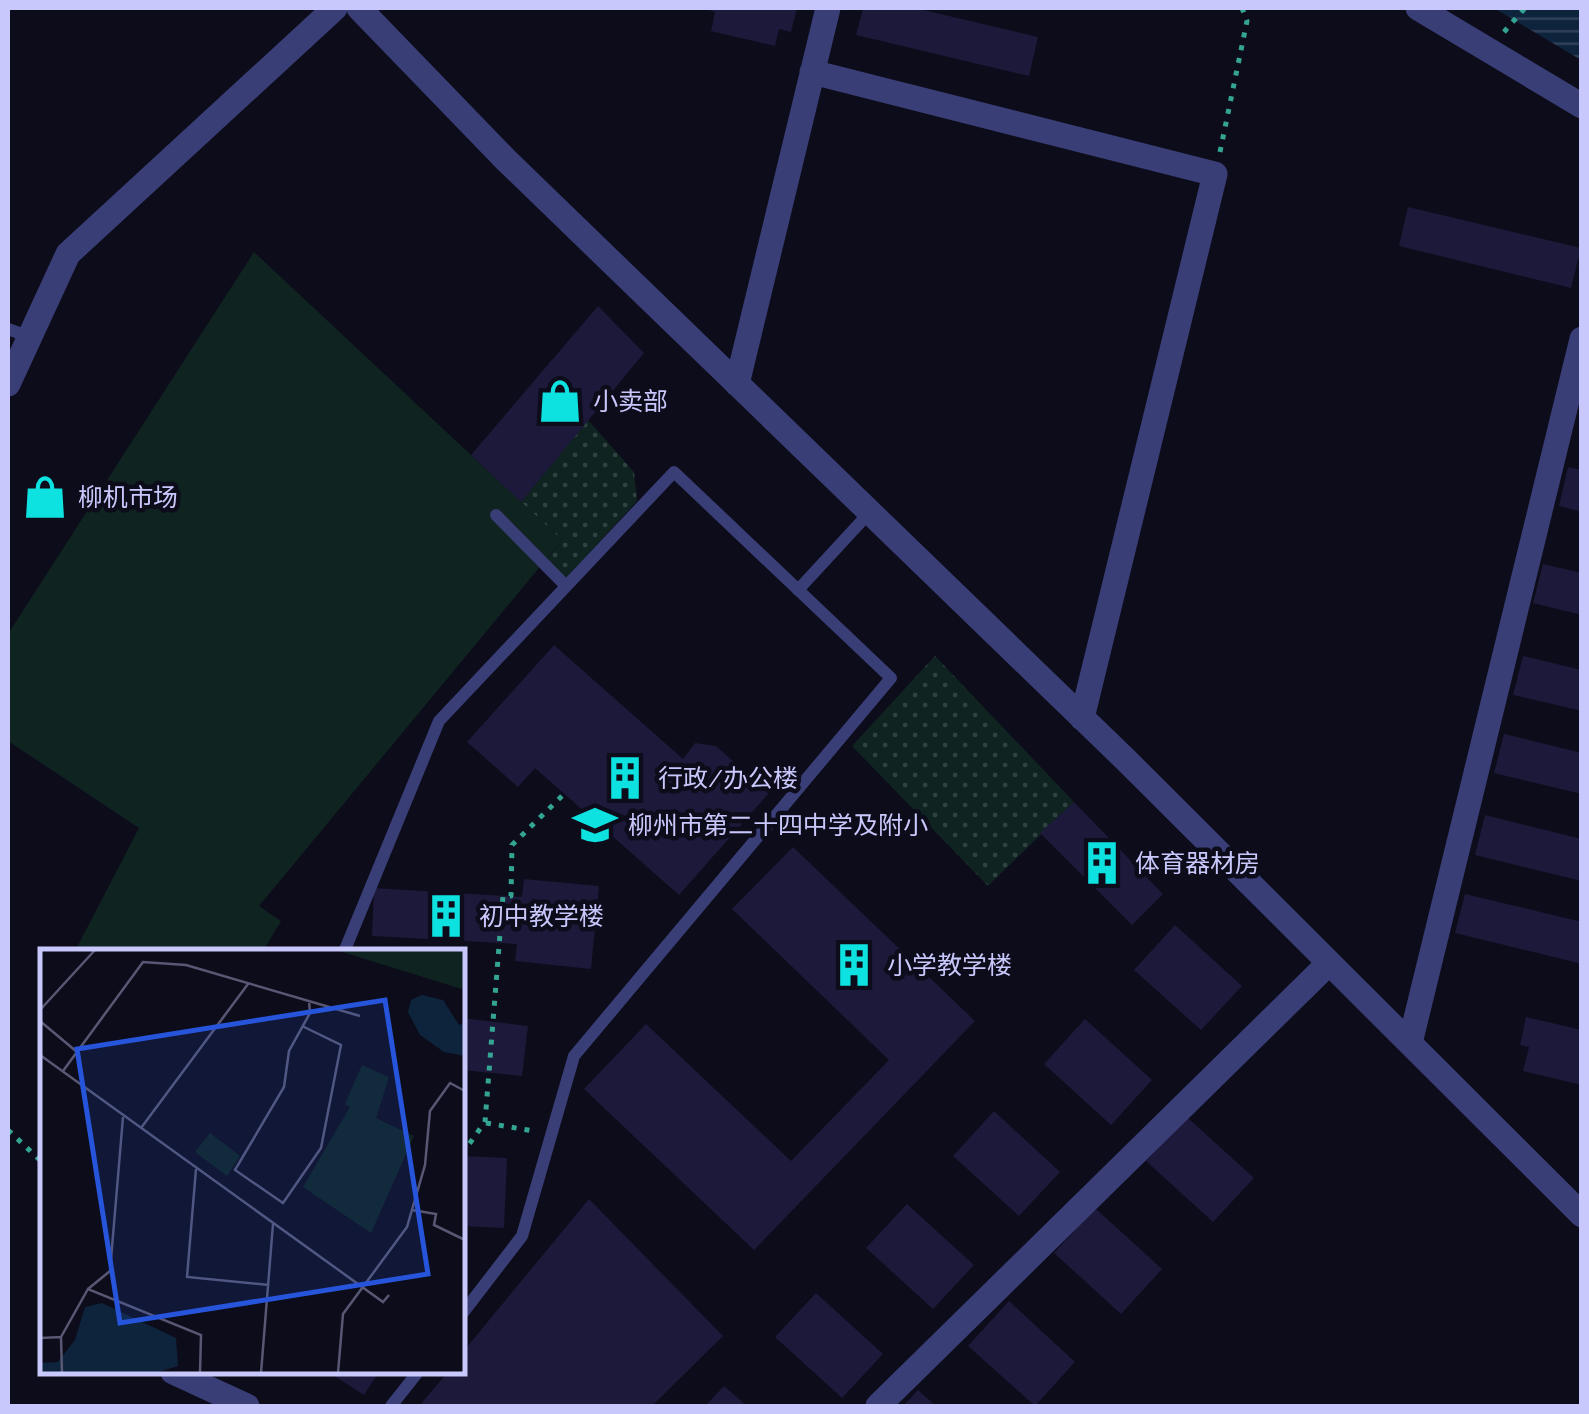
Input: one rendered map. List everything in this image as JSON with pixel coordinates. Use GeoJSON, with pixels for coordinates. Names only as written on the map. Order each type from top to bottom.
{"type":"FeatureCollection","features":[{"type":"Feature","properties":{"kind":"street"},"geometry":{"type":"LineString","coordinates":[[8,384],[19,333],[68,254],[335,8]]}},
{"type":"Feature","properties":{"kind":"street"},"geometry":{"type":"LineString","coordinates":[[359,8],[506,160],[1082,718],[1582,1215]]}},
{"type":"Feature","properties":{"kind":"street"},"geometry":{"type":"LineString","coordinates":[[737,384],[828,8]]}},
{"type":"Feature","properties":{"kind":"street"},"geometry":{"type":"LineString","coordinates":[[1418,8],[1582,106]]}},
{"type":"Feature","properties":{"kind":"street"},"geometry":{"type":"LineString","coordinates":[[812,72],[1215,174],[1082,718]]}},
{"type":"Feature","properties":{"kind":"street"},"geometry":{"type":"LineString","coordinates":[[1410,1043],[1582,340]]}},
{"type":"Feature","properties":{"kind":"street"},"geometry":{"type":"LineString","coordinates":[[878,1406],[1329,963]]}},
{"type":"Feature","properties":{"kind":"street"},"geometry":{"type":"LineString","coordinates":[[176,1374],[247,1406]]}},
{"type":"Feature","properties":{"kind":"lane"},"geometry":{"type":"LineString","coordinates":[[345,949],[439,722],[674,472],[892,678],[574,1056],[522,1236],[465,1310]]}},
{"type":"Feature","properties":{"kind":"lane"},"geometry":{"type":"LineString","coordinates":[[798,590],[870,512]]}},
{"type":"Feature","properties":{"kind":"lane"},"geometry":{"type":"LineString","coordinates":[[496,515],[566,586]]}},
{"type":"Feature","properties":{"kind":"lane"},"geometry":{"type":"LineString","coordinates":[[391,1406],[416,1374]]}},
{"type":"Feature","properties":{"kind":"path"},"geometry":{"type":"LineString","coordinates":[[1215,174],[1247,21],[1242,8]]}},
{"type":"Feature","properties":{"kind":"path"},"geometry":{"type":"LineString","coordinates":[[1514,19],[1525,8]]}},
{"type":"Feature","properties":{"kind":"path"},"geometry":{"type":"LineString","coordinates":[[465,1150],[484,1122],[503,896],[511,896],[512,846],[564,794]]}},
{"type":"Feature","properties":{"kind":"path"},"geometry":{"type":"LineString","coordinates":[[484,1122],[552,1134]]}},
{"type":"Feature","properties":{"kind":"path"},"geometry":{"type":"LineString","coordinates":[[8,1130],[40,1160]]}},
{"type":"Feature","properties":{"kind":"green space"},"geometry":{"type":"Polygon","coordinates":[[[254,252],[562,540],[259,906],[281,921],[264,949],[76,949],[139,828],[8,741],[8,634],[254,252]]]}},
{"type":"Feature","properties":{"kind":"green space"},"geometry":{"type":"Polygon","coordinates":[[[588,420],[634,472],[637,501],[566,578],[546,560],[562,540],[521,502],[588,420]]]}},
{"type":"Feature","properties":{"kind":"green space"},"geometry":{"type":"Polygon","coordinates":[[[935,656],[1074,802],[988,886],[852,746],[935,656]]]}},
{"type":"Feature","properties":{"kind":"water"},"geometry":{"type":"Polygon","coordinates":[[[1494,8],[1581,8],[1581,60],[1494,8]]]}},
{"type":"Feature","properties":{"kind":"building"},"geometry":{"type":"Polygon","coordinates":[[[703,8],[797,8],[791,32],[779,29],[775,46],[711,31],[715,12],[703,8]]]}},
{"type":"Feature","properties":{"kind":"building"},"geometry":{"type":"Polygon","coordinates":[[[863,8],[915,8],[1038,37],[1029,76],[856,35],[863,8]]]}},
{"type":"Feature","properties":{"kind":"building"},"geometry":{"type":"Polygon","coordinates":[[[1408,207],[1581,248],[1571,288],[1399,246],[1408,207]]]}},
{"type":"Feature","properties":{"kind":"building","name":"小卖部"},"geometry":{"type":"Polygon","coordinates":[[[598,306],[644,353],[521,502],[471,455],[598,306]]]}},
{"type":"Feature","properties":{"kind":"building"},"geometry":{"type":"Polygon","coordinates":[[[1568,467],[1582,470],[1582,512],[1559,506],[1568,467]]]}},
{"type":"Feature","properties":{"kind":"building"},"geometry":{"type":"Polygon","coordinates":[[[1543,564],[1582,573],[1582,615],[1533,603],[1543,564]]]}},
{"type":"Feature","properties":{"kind":"building","name":"行政/办公楼"},"geometry":{"type":"Polygon","coordinates":[[[554,645],[683,759],[695,743],[716,746],[769,793],[679,895],[535,768],[518,787],[467,742],[554,645]]]}},
{"type":"Feature","properties":{"kind":"building"},"geometry":{"type":"Polygon","coordinates":[[[1523,656],[1582,670],[1582,711],[1513,695],[1523,656]]]}},
{"type":"Feature","properties":{"kind":"building"},"geometry":{"type":"Polygon","coordinates":[[[1504,734],[1582,753],[1582,794],[1494,773],[1504,734]]]}},
{"type":"Feature","properties":{"kind":"building","name":"体育器材房"},"geometry":{"type":"Polygon","coordinates":[[[1074,802],[1163,894],[1132,925],[1040,833],[1074,802]]]}},
{"type":"Feature","properties":{"kind":"building"},"geometry":{"type":"Polygon","coordinates":[[[1485,815],[1582,839],[1582,881],[1475,855],[1485,815]]]}},
{"type":"Feature","properties":{"kind":"building"},"geometry":{"type":"Polygon","coordinates":[[[793,847],[975,1021],[754,1250],[584,1089],[646,1024],[791,1161],[889,1060],[732,909],[793,847]]]}},
{"type":"Feature","properties":{"kind":"building"},"geometry":{"type":"Polygon","coordinates":[[[524,879],[599,886],[591,969],[515,961],[517,944],[372,936],[374,888],[522,897],[524,879]]]}},
{"type":"Feature","properties":{"kind":"building"},"geometry":{"type":"Polygon","coordinates":[[[1465,894],[1582,922],[1582,964],[1455,933],[1465,894]]]}},
{"type":"Feature","properties":{"kind":"building"},"geometry":{"type":"Polygon","coordinates":[[[1175,925],[1242,986],[1201,1030],[1134,970],[1175,925]]]}},
{"type":"Feature","properties":{"kind":"building"},"geometry":{"type":"Polygon","coordinates":[[[1526,1017],[1582,1030],[1582,1085],[1523,1071],[1529,1047],[1520,1045],[1526,1017]]]}},
{"type":"Feature","properties":{"kind":"building"},"geometry":{"type":"Polygon","coordinates":[[[465,1018],[528,1026],[522,1076],[465,1070],[465,1018]]]}},
{"type":"Feature","properties":{"kind":"building"},"geometry":{"type":"Polygon","coordinates":[[[1085,1019],[1152,1080],[1111,1125],[1044,1064],[1085,1019]]]}},
{"type":"Feature","properties":{"kind":"building"},"geometry":{"type":"Polygon","coordinates":[[[994,1111],[1060,1172],[1019,1216],[953,1156],[994,1111]]]}},
{"type":"Feature","properties":{"kind":"building"},"geometry":{"type":"Polygon","coordinates":[[[1187,1117],[1254,1178],[1213,1222],[1146,1161],[1187,1117]]]}},
{"type":"Feature","properties":{"kind":"building"},"geometry":{"type":"Polygon","coordinates":[[[465,1156],[507,1158],[504,1228],[465,1226],[465,1156]]]}},
{"type":"Feature","properties":{"kind":"building"},"geometry":{"type":"Polygon","coordinates":[[[589,1199],[723,1336],[652,1406],[419,1406],[446,1374],[465,1374],[465,1349],[589,1199]]]}},
{"type":"Feature","properties":{"kind":"building"},"geometry":{"type":"Polygon","coordinates":[[[907,1204],[974,1265],[933,1309],[866,1248],[907,1204]]]}},
{"type":"Feature","properties":{"kind":"building"},"geometry":{"type":"Polygon","coordinates":[[[1095,1208],[1162,1269],[1121,1314],[1054,1253],[1095,1208]]]}},
{"type":"Feature","properties":{"kind":"building"},"geometry":{"type":"Polygon","coordinates":[[[816,1293],[883,1354],[842,1398],[775,1337],[816,1293]]]}},
{"type":"Feature","properties":{"kind":"building"},"geometry":{"type":"Polygon","coordinates":[[[1009,1301],[1075,1362],[1035,1406],[968,1346],[1009,1301]]]}},
{"type":"Feature","properties":{"kind":"building"},"geometry":{"type":"Polygon","coordinates":[[[331,1374],[378,1374],[364,1395],[331,1374]]]}},
{"type":"Feature","properties":{"kind":"building"},"geometry":{"type":"Polygon","coordinates":[[[724,1386],[747,1406],[705,1406],[724,1386]]]}},
{"type":"Feature","properties":{"kind":"building"},"geometry":{"type":"Polygon","coordinates":[[[918,1390],[936,1406],[903,1406],[918,1390]]]}},
{"type":"Feature","properties":{"kind":"place","name":"小卖部"},"geometry":{"type":"Point","coordinates":[560,401]}},
{"type":"Feature","properties":{"kind":"place","name":"柳机市场"},"geometry":{"type":"Point","coordinates":[45,497]}},
{"type":"Feature","properties":{"kind":"place","name":"行政/办公楼"},"geometry":{"type":"Point","coordinates":[625,778]}},
{"type":"Feature","properties":{"kind":"place","name":"柳州市第二十四中学及附小"},"geometry":{"type":"Point","coordinates":[595,825]}},
{"type":"Feature","properties":{"kind":"place","name":"体育器材房"},"geometry":{"type":"Point","coordinates":[1102,863]}},
{"type":"Feature","properties":{"kind":"place","name":"初中教学楼"},"geometry":{"type":"Point","coordinates":[446,916]}},
{"type":"Feature","properties":{"kind":"place","name":"小学教学楼"},"geometry":{"type":"Point","coordinates":[854,965]}}]}
